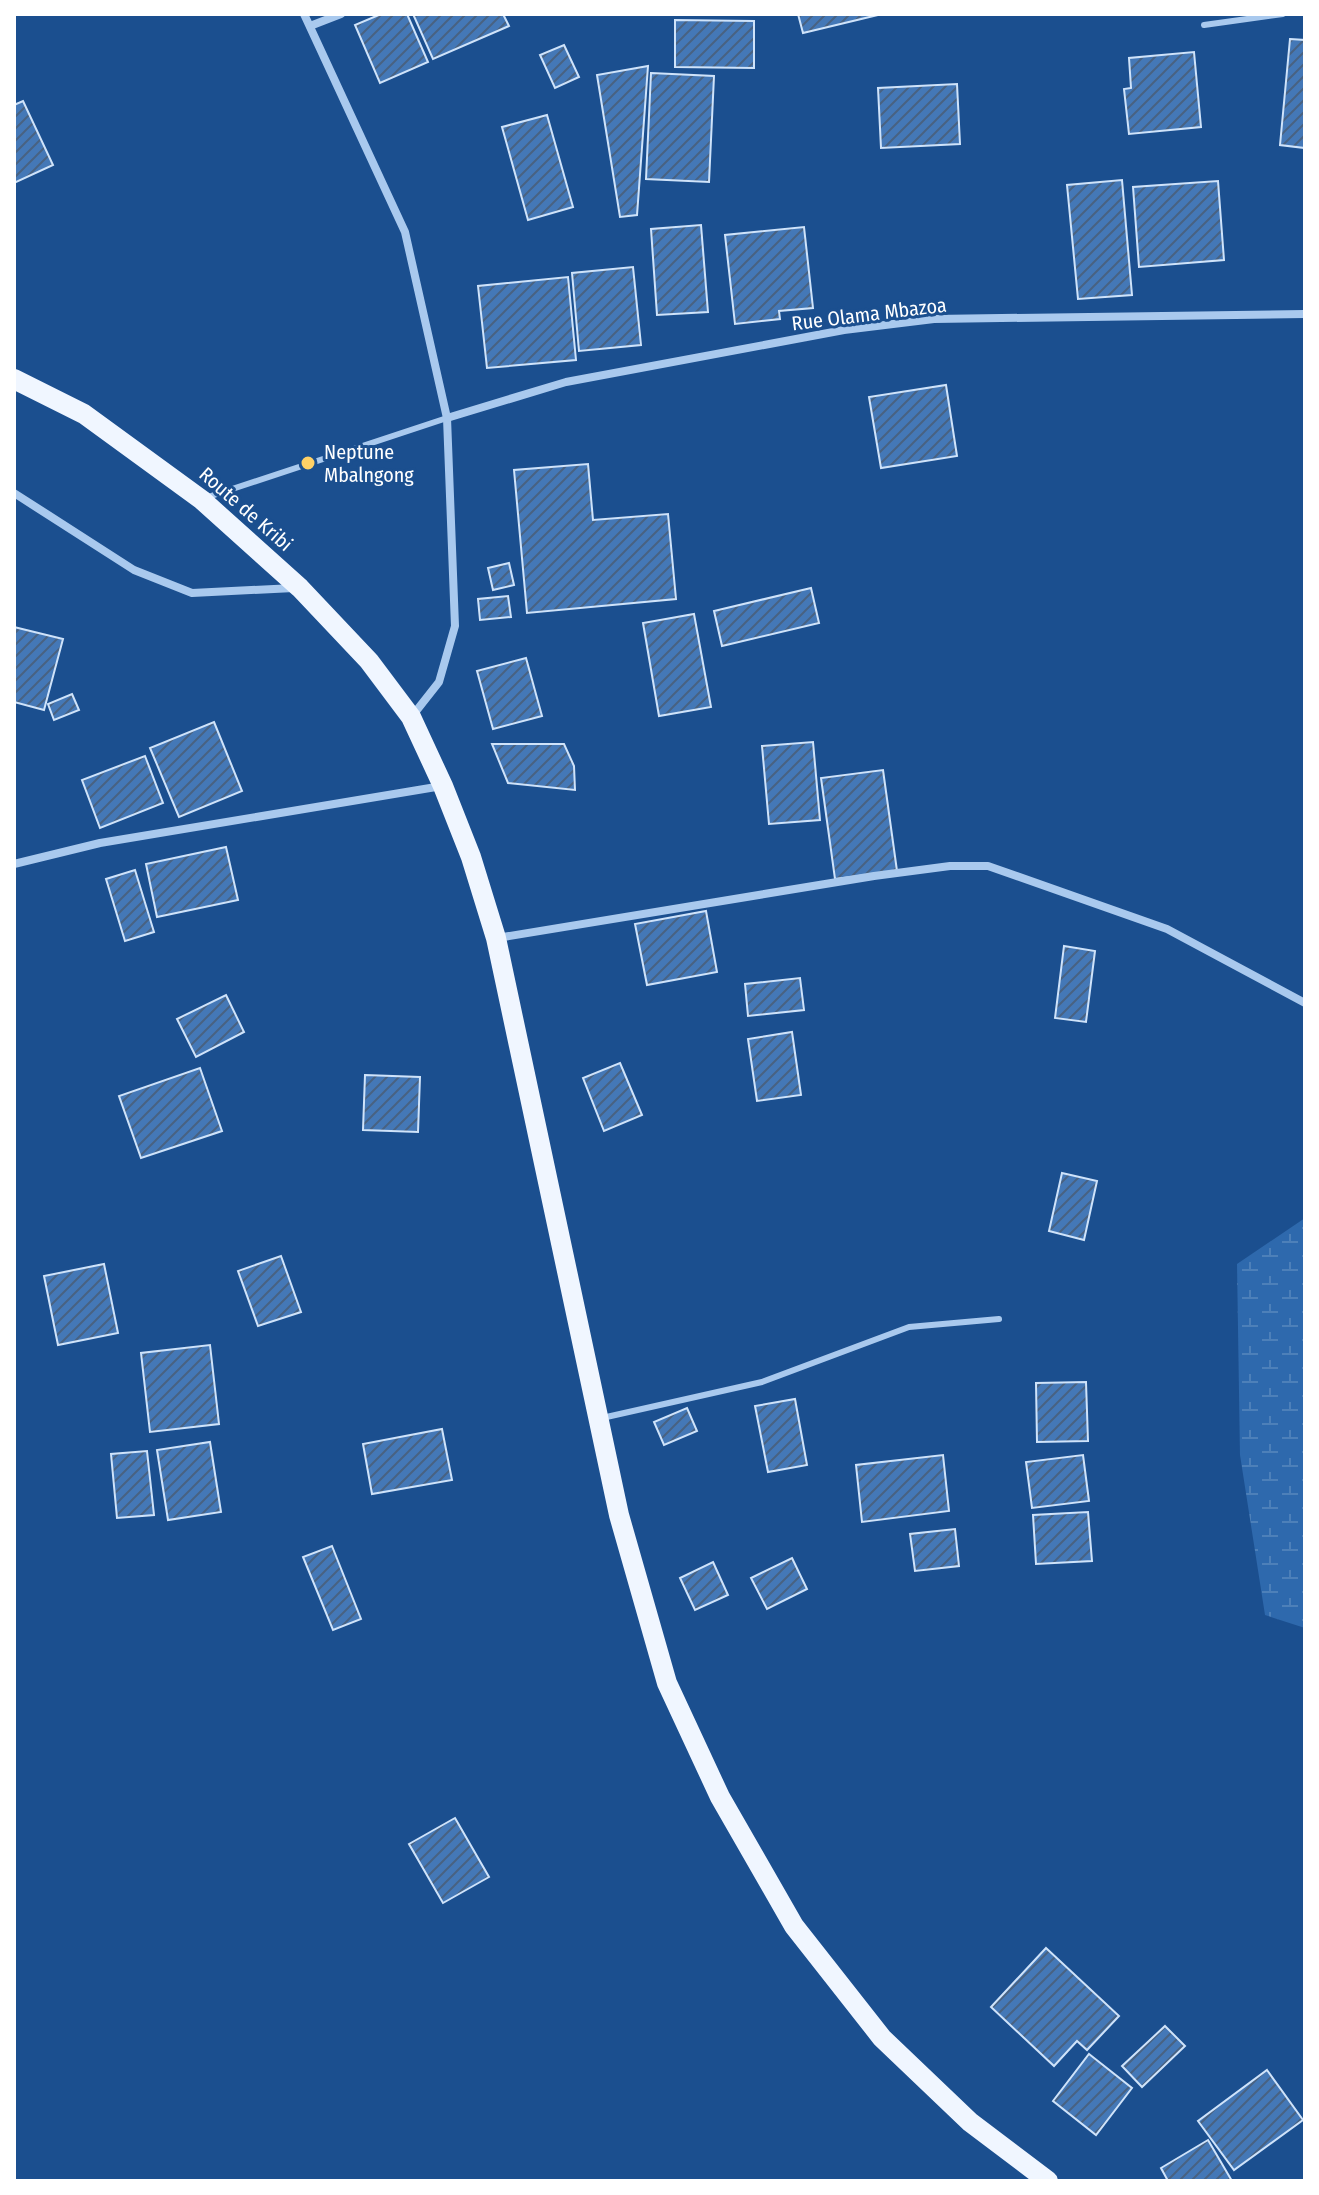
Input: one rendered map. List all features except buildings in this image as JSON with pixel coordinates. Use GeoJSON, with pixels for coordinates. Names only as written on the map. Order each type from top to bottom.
{"type":"FeatureCollection","features":[{"type":"Feature","properties":{"kind":"main road","name":"Route de Kribi"},"geometry":{"type":"LineString","coordinates":[[14,379],[84,414],[202,500],[300,588],[369,661],[411,717],[471,857],[496,938],[619,1515],[667,1683],[720,1797],[794,1926],[882,2038],[970,2122],[1048,2181]]}},
{"type":"Feature","properties":{"kind":"street"},"geometry":{"type":"LineString","coordinates":[[304,14],[405,232],[447,418],[455,626],[439,682],[411,717]]}},
{"type":"Feature","properties":{"kind":"street"},"geometry":{"type":"LineString","coordinates":[[310,26],[341,14]]}},
{"type":"Feature","properties":{"kind":"street","name":"Rue Olama Mbazoa"},"geometry":{"type":"LineString","coordinates":[[447,418],[566,382],[844,330],[934,319],[1305,314]]}},
{"type":"Feature","properties":{"kind":"street"},"geometry":{"type":"LineString","coordinates":[[14,493],[134,570],[192,593],[300,588]]}},
{"type":"Feature","properties":{"kind":"street"},"geometry":{"type":"LineString","coordinates":[[14,864],[100,843],[443,786]]}},
{"type":"Feature","properties":{"kind":"street"},"geometry":{"type":"LineString","coordinates":[[496,938],[874,876],[950,866],[988,866],[1167,929],[1305,1003]]}},
{"type":"Feature","properties":{"kind":"lane"},"geometry":{"type":"LineString","coordinates":[[1204,25],[1283,14]]}},
{"type":"Feature","properties":{"kind":"lane"},"geometry":{"type":"LineString","coordinates":[[202,500],[447,418]]}},
{"type":"Feature","properties":{"kind":"lane"},"geometry":{"type":"LineString","coordinates":[[598,1419],[762,1382],[909,1327],[999,1319]]}},
{"type":"Feature","properties":{"kind":"green space"},"geometry":{"type":"Polygon","coordinates":[[[1305,1218],[1305,1628],[1265,1615],[1240,1455],[1237,1264],[1305,1218]]]}},
{"type":"Feature","properties":{"kind":"place","name":"Neptune Mbalngong"},"geometry":{"type":"Point","coordinates":[308,463]}}]}
